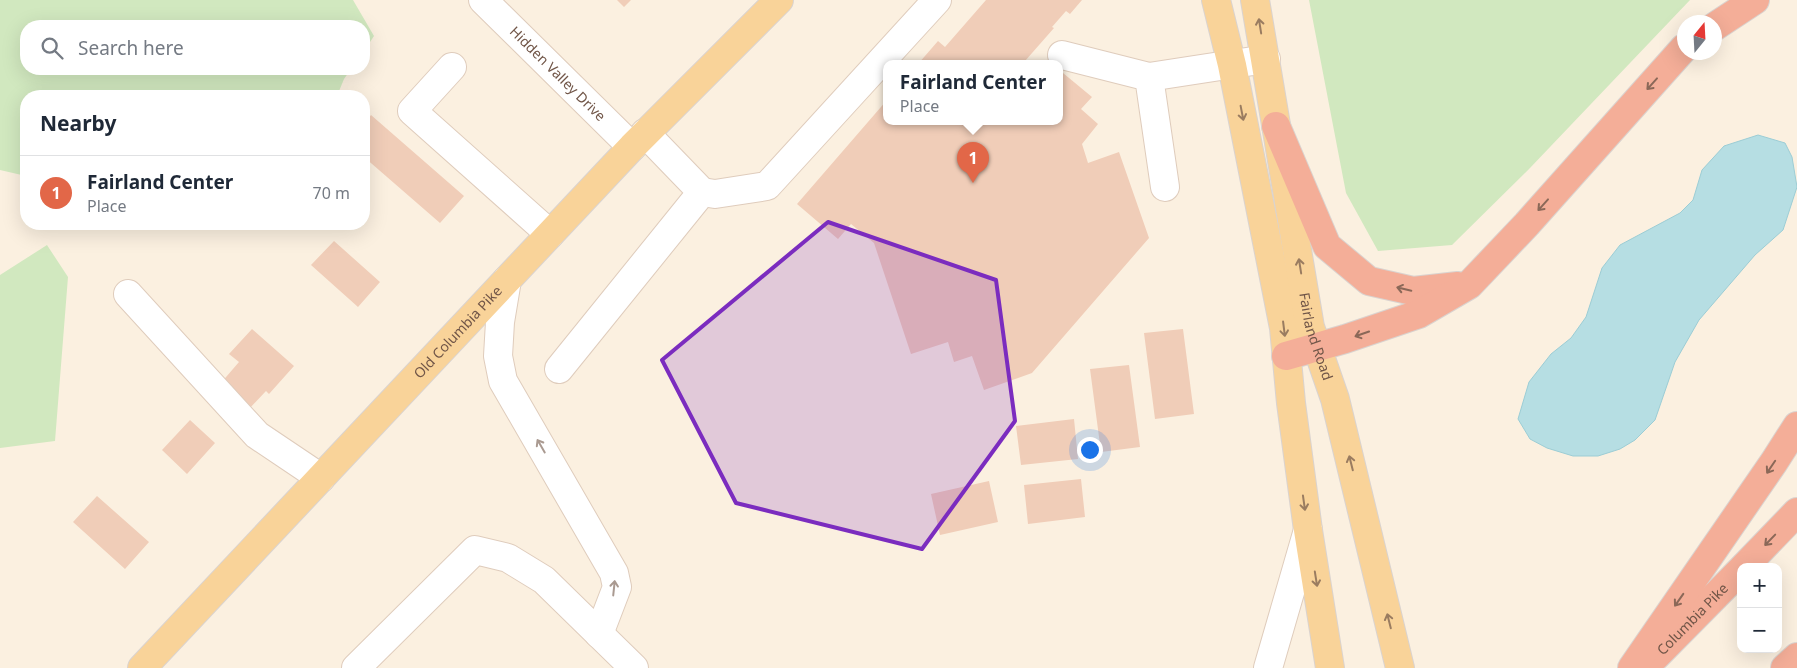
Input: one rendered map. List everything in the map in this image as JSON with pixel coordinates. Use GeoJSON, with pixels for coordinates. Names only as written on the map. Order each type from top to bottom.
{"type":"FeatureCollection","features":[{"type":"Feature","properties":{"kind":"highway"},"geometry":{"type":"LineString","coordinates":[[1722,22],[1756,0]]}},
{"type":"Feature","properties":{"kind":"highway"},"geometry":{"type":"LineString","coordinates":[[1286,356],[1318,348],[1419,314],[1469,285],[1677,56]]}},
{"type":"Feature","properties":{"kind":"highway"},"geometry":{"type":"LineString","coordinates":[[1276,126],[1326,246],[1351,267],[1369,281],[1413,292],[1469,285]]}},
{"type":"Feature","properties":{"kind":"highway"},"geometry":{"type":"LineString","coordinates":[[1632,668],[1797,426]]}},
{"type":"Feature","properties":{"kind":"highway"},"geometry":{"type":"LineString","coordinates":[[1748,563],[1797,512]]}},
{"type":"Feature","properties":{"kind":"highway","name":"Columbia Pike"},"geometry":{"type":"LineString","coordinates":[[1645,668],[1737,574]]}},
{"type":"Feature","properties":{"kind":"highway"},"geometry":{"type":"LineString","coordinates":[[1785,668],[1797,656]]}},
{"type":"Feature","properties":{"kind":"main road","name":"Old Columbia Pike"},"geometry":{"type":"LineString","coordinates":[[142,668],[639,140],[780,0]]}},
{"type":"Feature","properties":{"kind":"main road","name":"Fairland Road"},"geometry":{"type":"LineString","coordinates":[[1216,0],[1232,65],[1284,328],[1308,530],[1330,668]]}},
{"type":"Feature","properties":{"kind":"main road","name":"Fairland Road"},"geometry":{"type":"LineString","coordinates":[[1256,0],[1310,327],[1335,399],[1400,668]]}},
{"type":"Feature","properties":{"kind":"street","name":"Hidden Valley Drive"},"geometry":{"type":"LineString","coordinates":[[483,0],[639,140],[702,192]]}},
{"type":"Feature","properties":{"kind":"street"},"geometry":{"type":"LineString","coordinates":[[559,369],[702,192],[715,194],[767,186],[937,0]]}},
{"type":"Feature","properties":{"kind":"street"},"geometry":{"type":"LineString","coordinates":[[1062,55],[1149,77],[1266,59]]}},
{"type":"Feature","properties":{"kind":"street"},"geometry":{"type":"LineString","coordinates":[[452,67],[412,111],[550,234]]}},
{"type":"Feature","properties":{"kind":"street"},"geometry":{"type":"LineString","coordinates":[[1149,77],[1165,187]]}},
{"type":"Feature","properties":{"kind":"street"},"geometry":{"type":"LineString","coordinates":[[507,280],[500,322],[498,356],[503,381],[614,573],[617,587],[599,634]]}},
{"type":"Feature","properties":{"kind":"street"},"geometry":{"type":"LineString","coordinates":[[128,294],[257,435],[321,478]]}},
{"type":"Feature","properties":{"kind":"street"},"geometry":{"type":"LineString","coordinates":[[1268,668],[1308,530]]}},
{"type":"Feature","properties":{"kind":"street"},"geometry":{"type":"LineString","coordinates":[[356,668],[475,550],[508,558],[544,580],[634,668]]}},
{"type":"Feature","properties":{"kind":"highlighted area"},"geometry":{"type":"Polygon","coordinates":[[[828,222],[996,280],[1015,421],[922,549],[736,503],[662,360],[828,222]]]}},
{"type":"Feature","properties":{"kind":"green space"},"geometry":{"type":"Polygon","coordinates":[[[0,0],[353,0],[365,20],[20,20],[20,75],[347,75],[339,90],[20,90],[20,175],[0,170],[0,0]]]}},
{"type":"Feature","properties":{"kind":"green space"},"geometry":{"type":"Polygon","coordinates":[[[1309,0],[1690,0],[1530,168],[1452,245],[1378,251],[1346,193],[1309,0]]]}},
{"type":"Feature","properties":{"kind":"green space"},"geometry":{"type":"Polygon","coordinates":[[[370,29],[374,36],[370,42],[370,29]]]}},
{"type":"Feature","properties":{"kind":"green space"},"geometry":{"type":"Polygon","coordinates":[[[47,245],[68,277],[55,441],[0,448],[0,275],[47,245]]]}},
{"type":"Feature","properties":{"kind":"water"},"geometry":{"type":"Polygon","coordinates":[[[1758,135],[1785,143],[1792,157],[1797,187],[1783,230],[1755,255],[1699,320],[1675,362],[1655,420],[1635,440],[1620,449],[1598,456],[1573,456],[1547,448],[1530,439],[1518,419],[1529,382],[1551,354],[1571,338],[1586,317],[1602,268],[1620,245],[1680,213],[1693,200],[1702,170],[1724,146],[1758,135]]]}},
{"type":"Feature","properties":{"kind":"building"},"geometry":{"type":"Polygon","coordinates":[[[617,0],[631,0],[624,7],[617,0]]]}},
{"type":"Feature","properties":{"kind":"building"},"geometry":{"type":"Polygon","coordinates":[[[986,0],[1082,0],[1070,14],[1066,11],[1026,60],[921,60],[938,41],[945,47],[986,0]]]}},
{"type":"Feature","properties":{"kind":"building"},"geometry":{"type":"Polygon","coordinates":[[[1063,73],[1092,97],[1081,109],[1098,124],[1082,144],[1088,163],[1119,152],[1149,238],[1032,373],[984,390],[972,356],[954,362],[948,342],[911,354],[874,243],[851,224],[838,239],[797,204],[883,105],[883,125],[1063,125],[1063,73]]]}},
{"type":"Feature","properties":{"kind":"building"},"geometry":{"type":"Polygon","coordinates":[[[371,115],[464,196],[440,223],[370,162],[371,115]]]}},
{"type":"Feature","properties":{"kind":"building"},"geometry":{"type":"Polygon","coordinates":[[[334,241],[380,282],[358,307],[311,265],[334,241]]]}},
{"type":"Feature","properties":{"kind":"building"},"geometry":{"type":"Polygon","coordinates":[[[252,329],[294,366],[269,394],[266,391],[249,409],[220,384],[239,362],[229,354],[252,329]]]}},
{"type":"Feature","properties":{"kind":"building"},"geometry":{"type":"Polygon","coordinates":[[[1183,329],[1194,414],[1155,419],[1144,333],[1183,329]]]}},
{"type":"Feature","properties":{"kind":"building"},"geometry":{"type":"Polygon","coordinates":[[[1129,365],[1140,447],[1101,452],[1090,369],[1129,365]]]}},
{"type":"Feature","properties":{"kind":"building"},"geometry":{"type":"Polygon","coordinates":[[[1074,419],[1078,459],[1021,465],[1016,426],[1074,419]]]}},
{"type":"Feature","properties":{"kind":"building"},"geometry":{"type":"Polygon","coordinates":[[[190,420],[215,443],[187,474],[162,450],[190,420]]]}},
{"type":"Feature","properties":{"kind":"building"},"geometry":{"type":"Polygon","coordinates":[[[1081,479],[1085,517],[1028,524],[1024,485],[1081,479]]]}},
{"type":"Feature","properties":{"kind":"building"},"geometry":{"type":"Polygon","coordinates":[[[989,481],[998,522],[940,535],[931,494],[989,481]]]}},
{"type":"Feature","properties":{"kind":"building"},"geometry":{"type":"Polygon","coordinates":[[[97,496],[149,542],[125,569],[73,522],[97,496]]]}},
{"type":"Feature","properties":{"kind":"place","name":"Fairland Center"},"geometry":{"type":"Point","coordinates":[973,183]}}]}
